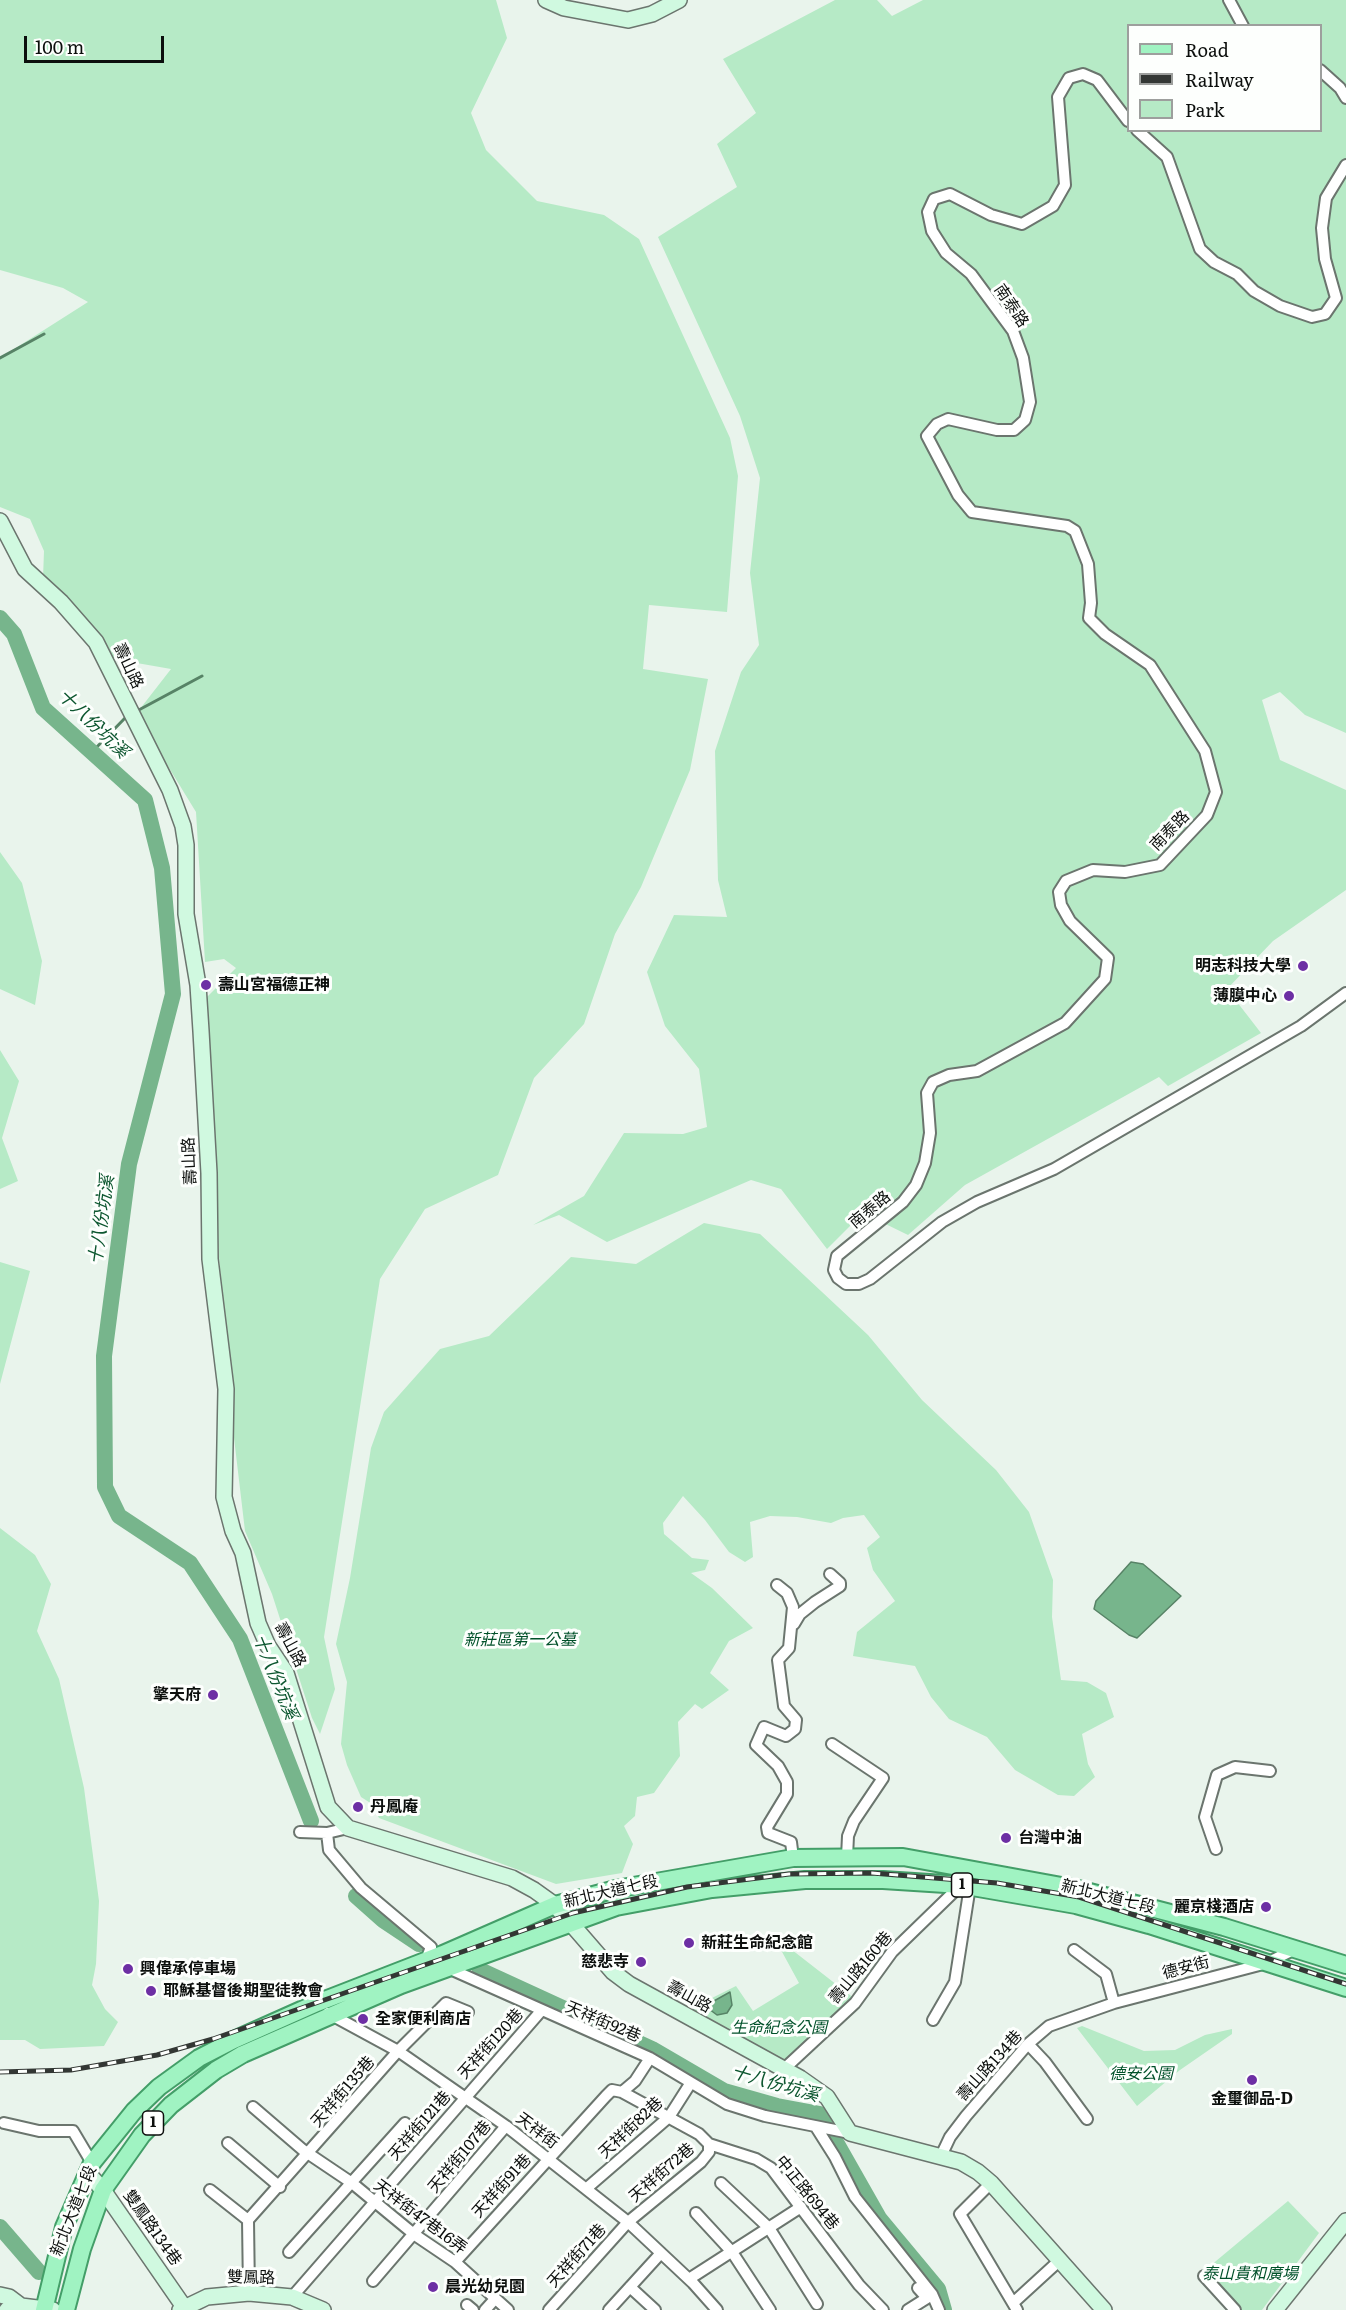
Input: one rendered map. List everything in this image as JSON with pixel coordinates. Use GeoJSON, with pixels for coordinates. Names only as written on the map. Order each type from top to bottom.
{"type":"FeatureCollection","features":[{"type":"Feature","properties":{"kind":"main road","name":"新北大道七段"},"geometry":{"type":"LineString","coordinates":[[47,2309],[64,2226],[89,2168],[134,2111],[159,2087],[199,2058],[317,2002],[426,1960],[555,1905],[616,1889],[793,1858],[903,1857],[1078,1889],[1346,1965]]}},
{"type":"Feature","properties":{"kind":"main road","name":"新北大道七段"},"geometry":{"type":"LineString","coordinates":[[66,2310],[82,2248],[103,2190],[142,2135],[171,2105],[216,2070],[243,2055],[447,1968],[569,1922],[616,1907],[712,1889],[805,1880],[883,1880],[965,1886],[1076,1905],[1149,1925],[1346,1988]]}},
{"type":"Feature","properties":{"kind":"street"},"geometry":{"type":"LineString","coordinates":[[546,0],[564,8],[628,20],[652,14],[679,0]]}},
{"type":"Feature","properties":{"kind":"street"},"geometry":{"type":"LineString","coordinates":[[1229,0],[1243,24]]}},
{"type":"Feature","properties":{"kind":"street"},"geometry":{"type":"LineString","coordinates":[[1322,72],[1340,88],[1346,98]]}},
{"type":"Feature","properties":{"kind":"street","name":"南泰路"},"geometry":{"type":"LineString","coordinates":[[1127,121],[1097,80],[1083,74],[1069,78],[1058,97],[1065,185],[1053,206],[1022,224],[991,215],[950,194],[934,198],[928,212],[932,231],[946,253],[971,274],[1013,331],[1023,357],[1030,402],[1025,420],[1014,430],[997,430],[948,419],[937,424],[927,436],[958,495],[972,512],[1067,526],[1075,531],[1088,564],[1091,603],[1089,618],[1105,634],[1150,665],[1205,751],[1216,792],[1207,815],[1160,865],[1125,872],[1093,870],[1066,881],[1059,891],[1061,905],[1070,921],[1108,958],[1105,979],[1065,1023],[977,1071],[949,1075],[933,1082],[927,1093],[930,1133],[925,1163],[916,1185],[903,1202],[837,1256],[834,1270],[838,1278],[846,1284],[859,1284],[870,1279],[942,1222],[977,1202],[1054,1169],[1301,1026],[1346,993]]}},
{"type":"Feature","properties":{"kind":"street"},"geometry":{"type":"LineString","coordinates":[[1139,132],[1167,157],[1200,249],[1214,262],[1237,274],[1254,291],[1280,306],[1312,317],[1325,314],[1336,298],[1325,259],[1322,228],[1326,198],[1346,165]]}},
{"type":"Feature","properties":{"kind":"street","name":"壽山路"},"geometry":{"type":"LineString","coordinates":[[0,521],[25,569],[77,619],[96,642],[170,790],[183,826],[186,845],[186,914],[198,985],[201,1031],[209,1173],[210,1259],[227,1400],[224,1497],[233,1531],[243,1553],[258,1623],[268,1646],[286,1673],[325,1802],[348,1828],[512,1878],[555,1905],[613,1972],[629,1984],[784,2069],[827,2097],[848,2132]]}},
{"type":"Feature","properties":{"kind":"street"},"geometry":{"type":"LineString","coordinates":[[791,1630],[800,1614],[840,1586],[840,1583],[830,1574]]}},
{"type":"Feature","properties":{"kind":"street"},"geometry":{"type":"LineString","coordinates":[[777,1585],[787,1593],[793,1607],[789,1648],[778,1660],[784,1706],[796,1720],[795,1729],[786,1736],[764,1726],[756,1745],[778,1766],[788,1782],[787,1794],[768,1827],[768,1833],[791,1842],[793,1858]]}},
{"type":"Feature","properties":{"kind":"street"},"geometry":{"type":"LineString","coordinates":[[832,1744],[883,1778],[854,1821],[848,1836],[847,1857]]}},
{"type":"Feature","properties":{"kind":"street"},"geometry":{"type":"LineString","coordinates":[[1216,1849],[1205,1817],[1217,1775],[1235,1767],[1270,1771]]}},
{"type":"Feature","properties":{"kind":"street"},"geometry":{"type":"LineString","coordinates":[[300,1832],[327,1833],[348,1828]]}},
{"type":"Feature","properties":{"kind":"street"},"geometry":{"type":"LineString","coordinates":[[327,1833],[329,1850],[361,1888],[431,1947],[426,1960]]}},
{"type":"Feature","properties":{"kind":"street"},"geometry":{"type":"LineString","coordinates":[[933,2020],[955,1982],[965,1886]]}},
{"type":"Feature","properties":{"kind":"street","name":"壽山路160巷"},"geometry":{"type":"LineString","coordinates":[[784,2069],[855,2003],[892,1952],[965,1886]]}},
{"type":"Feature","properties":{"kind":"street","name":"德安街"},"geometry":{"type":"LineString","coordinates":[[1114,2003],[1267,1963],[1295,1949]]}},
{"type":"Feature","properties":{"kind":"street"},"geometry":{"type":"LineString","coordinates":[[1074,1950],[1106,1974],[1114,2003]]}},
{"type":"Feature","properties":{"kind":"street","name":"天祥街92巷"},"geometry":{"type":"LineString","coordinates":[[447,1968],[650,2058],[635,2081],[622,2092],[612,2090],[547,2158]]}},
{"type":"Feature","properties":{"kind":"street","name":"天祥街"},"geometry":{"type":"LineString","coordinates":[[317,2002],[332,2016],[398,2051],[464,2096],[587,2188],[662,2253],[716,2309]]}},
{"type":"Feature","properties":{"kind":"street","name":"天祥街135巷"},"geometry":{"type":"LineString","coordinates":[[248,2220],[280,2187],[398,2051],[446,2003],[468,2012]]}},
{"type":"Feature","properties":{"kind":"street","name":"壽山路134巷"},"geometry":{"type":"LineString","coordinates":[[941,2156],[950,2137],[966,2116],[1028,2044],[1049,2026],[1114,2003]]}},
{"type":"Feature","properties":{"kind":"street","name":"天祥街120巷"},"geometry":{"type":"LineString","coordinates":[[464,2096],[540,2011]]}},
{"type":"Feature","properties":{"kind":"street"},"geometry":{"type":"LineString","coordinates":[[1028,2044],[1045,2062],[1087,2119]]}},
{"type":"Feature","properties":{"kind":"street"},"geometry":{"type":"LineString","coordinates":[[650,2058],[690,2084],[727,2104],[817,2127],[848,2132],[961,2162],[991,2183],[1104,2310]]}},
{"type":"Feature","properties":{"kind":"street","name":"天祥街82巷"},"geometry":{"type":"LineString","coordinates":[[587,2188],[669,2117],[690,2084]]}},
{"type":"Feature","properties":{"kind":"street","name":"中正路694巷"},"geometry":{"type":"LineString","coordinates":[[622,2092],[699,2134],[709,2144],[764,2162],[771,2168],[859,2284],[883,2310]]}},
{"type":"Feature","properties":{"kind":"street","name":"天祥街121巷"},"geometry":{"type":"LineString","coordinates":[[292,2297],[464,2096]]}},
{"type":"Feature","properties":{"kind":"street","name":"天祥街47巷16弄"},"geometry":{"type":"LineString","coordinates":[[252,2107],[303,2150],[352,2183],[415,2235],[455,2262],[507,2310]]}},
{"type":"Feature","properties":{"kind":"street"},"geometry":{"type":"LineString","coordinates":[[4,2123],[39,2131],[73,2131],[89,2168]]}},
{"type":"Feature","properties":{"kind":"street"},"geometry":{"type":"LineString","coordinates":[[288,2252],[405,2123]]}},
{"type":"Feature","properties":{"kind":"street","name":"天祥街107巷"},"geometry":{"type":"LineString","coordinates":[[374,2281],[506,2126]]}},
{"type":"Feature","properties":{"kind":"street"},"geometry":{"type":"LineString","coordinates":[[817,2127],[836,2157],[855,2197],[932,2294],[939,2310]]}},
{"type":"Feature","properties":{"kind":"street"},"geometry":{"type":"LineString","coordinates":[[228,2143],[280,2187]]}},
{"type":"Feature","properties":{"kind":"street","name":"天祥街72巷"},"geometry":{"type":"LineString","coordinates":[[628,2222],[701,2162],[708,2152],[709,2144]]}},
{"type":"Feature","properties":{"kind":"street","name":"天祥街91巷"},"geometry":{"type":"LineString","coordinates":[[455,2262],[547,2158]]}},
{"type":"Feature","properties":{"kind":"street","name":"雙鳳路134巷"},"geometry":{"type":"LineString","coordinates":[[89,2168],[182,2308]]}},
{"type":"Feature","properties":{"kind":"street"},"geometry":{"type":"LineString","coordinates":[[721,2183],[769,2228],[817,2304]]}},
{"type":"Feature","properties":{"kind":"street"},"geometry":{"type":"LineString","coordinates":[[991,2183],[960,2214],[1015,2307],[1060,2260]]}},
{"type":"Feature","properties":{"kind":"street"},"geometry":{"type":"LineString","coordinates":[[210,2190],[248,2220],[249,2293]]}},
{"type":"Feature","properties":{"kind":"street","name":"中正路694巷"},"geometry":{"type":"LineString","coordinates":[[846,2197],[927,2298],[908,2310]]}},
{"type":"Feature","properties":{"kind":"street"},"geometry":{"type":"LineString","coordinates":[[689,2279],[801,2207]]}},
{"type":"Feature","properties":{"kind":"street"},"geometry":{"type":"LineString","coordinates":[[696,2213],[732,2252],[770,2310]]}},
{"type":"Feature","properties":{"kind":"street"},"geometry":{"type":"LineString","coordinates":[[1275,2310],[1346,2221]]}},
{"type":"Feature","properties":{"kind":"street","name":"天祥街71巷"},"geometry":{"type":"LineString","coordinates":[[549,2310],[628,2222]]}},
{"type":"Feature","properties":{"kind":"street"},"geometry":{"type":"LineString","coordinates":[[609,2310],[662,2253]]}},
{"type":"Feature","properties":{"kind":"street"},"geometry":{"type":"LineString","coordinates":[[1204,2277],[1234,2310]]}},
{"type":"Feature","properties":{"kind":"street"},"geometry":{"type":"LineString","coordinates":[[630,2287],[655,2310]]}},
{"type":"Feature","properties":{"kind":"street","name":"雙鳳路"},"geometry":{"type":"LineString","coordinates":[[182,2308],[207,2298],[249,2293],[292,2297],[323,2310]]}},
{"type":"Feature","properties":{"kind":"street"},"geometry":{"type":"LineString","coordinates":[[0,2295],[9,2297],[8,2309],[47,2309]]}},
{"type":"Feature","properties":{"kind":"street"},"geometry":{"type":"LineString","coordinates":[[485,2310],[495,2299]]}},
{"type":"Feature","properties":{"kind":"green space"},"geometry":{"type":"Polygon","coordinates":[[[0,0],[496,0],[507,38],[471,113],[486,150],[537,201],[604,215],[639,239],[730,438],[738,476],[727,612],[649,605],[643,669],[708,679],[690,770],[641,887],[615,934],[584,1024],[534,1078],[498,1175],[425,1209],[380,1279],[324,1637],[335,1689],[320,1734],[312,1718],[272,1594],[245,1531],[232,1421],[211,1156],[202,1002],[236,968],[224,959],[205,962],[196,812],[136,714],[171,669],[114,659],[43,578],[44,551],[30,519],[0,507],[0,358],[88,302],[63,288],[0,270],[0,0]]]}},
{"type":"Feature","properties":{"kind":"green space"},"geometry":{"type":"Polygon","coordinates":[[[835,0],[877,0],[892,16],[923,0],[1346,0],[1346,733],[1305,715],[1280,692],[1262,700],[1280,760],[1346,790],[1346,890],[1273,941],[1227,989],[1261,1033],[1168,1086],[1159,1077],[965,1185],[908,1235],[863,1213],[827,1249],[781,1189],[751,1180],[607,1242],[559,1215],[533,1225],[584,1196],[624,1133],[683,1134],[707,1127],[699,1069],[665,1026],[647,972],[674,915],[727,917],[718,880],[715,751],[741,672],[759,645],[750,573],[760,478],[740,416],[658,237],[737,187],[717,144],[756,113],[723,59],[835,0]]]}},
{"type":"Feature","properties":{"kind":"green space"},"geometry":{"type":"Polygon","coordinates":[[[0,852],[22,883],[42,961],[35,1005],[0,989],[0,852]]]}},
{"type":"Feature","properties":{"kind":"green space"},"geometry":{"type":"Polygon","coordinates":[[[0,1050],[19,1081],[2,1138],[18,1181],[0,1189],[0,1050]]]}},
{"type":"Feature","properties":{"kind":"green space","name":"新莊區第一公墓"},"geometry":{"type":"Polygon","coordinates":[[[704,1223],[760,1234],[868,1335],[922,1400],[996,1470],[1029,1512],[1053,1580],[1052,1617],[1061,1680],[1087,1682],[1106,1693],[1114,1717],[1082,1734],[1088,1764],[1095,1777],[1074,1796],[1058,1795],[1015,1770],[987,1737],[949,1719],[931,1697],[915,1666],[853,1656],[857,1632],[895,1601],[873,1570],[867,1548],[880,1537],[864,1515],[843,1518],[831,1523],[797,1517],[770,1516],[750,1522],[753,1557],[745,1562],[729,1552],[683,1496],[663,1523],[664,1534],[692,1558],[709,1560],[705,1570],[691,1573],[712,1588],[753,1628],[729,1641],[710,1673],[729,1690],[702,1709],[695,1704],[678,1722],[680,1756],[654,1793],[637,1797],[635,1816],[624,1826],[633,1844],[622,1873],[556,1884],[379,1818],[372,1804],[361,1797],[347,1765],[341,1744],[347,1682],[336,1644],[350,1578],[371,1448],[384,1412],[440,1349],[489,1336],[571,1257],[636,1264],[704,1223]]]}},
{"type":"Feature","properties":{"kind":"green space"},"geometry":{"type":"Polygon","coordinates":[[[0,1262],[30,1271],[0,1384],[0,1262]]]}},
{"type":"Feature","properties":{"kind":"green space"},"geometry":{"type":"Polygon","coordinates":[[[0,1528],[35,1555],[51,1584],[37,1631],[59,1679],[84,1788],[99,1901],[96,1964],[92,1985],[105,2009],[118,2022],[104,2046],[40,2049],[25,2040],[0,2040],[0,1528]]]}},
{"type":"Feature","properties":{"kind":"green space","name":"生命紀念公園"},"geometry":{"type":"Polygon","coordinates":[[[787,1946],[855,1999],[784,2063],[688,2010],[736,1986],[753,2011],[799,1983],[781,1950],[787,1946]]]}},
{"type":"Feature","properties":{"kind":"green space","name":"德安公園"},"geometry":{"type":"Polygon","coordinates":[[[1082,2026],[1144,2051],[1175,2050],[1205,2035],[1232,2029],[1232,2034],[1180,2070],[1137,2106],[1077,2028],[1082,2026]]]}},
{"type":"Feature","properties":{"kind":"green space","name":"泰山貴和廣場"},"geometry":{"type":"Polygon","coordinates":[[[1288,2201],[1319,2233],[1262,2310],[1239,2310],[1204,2271],[1288,2201]]]}},
{"type":"Feature","properties":{"kind":"shaded area"},"geometry":{"type":"Polygon","coordinates":[[[1131,1562],[1143,1564],[1181,1596],[1137,1638],[1129,1635],[1094,1609],[1096,1601],[1131,1562]]]}},
{"type":"Feature","properties":{"kind":"shaded area"},"geometry":{"type":"Polygon","coordinates":[[[730,1992],[732,2005],[727,2013],[717,2015],[705,2006],[730,1992]]]}},
{"type":"Feature","properties":{"kind":"waterway"},"geometry":{"type":"LineString","coordinates":[[0,358],[44,334]]}},
{"type":"Feature","properties":{"kind":"waterway","name":"十八份坑溪"},"geometry":{"type":"LineString","coordinates":[[0,618],[14,634],[43,708],[145,800],[162,868],[173,994],[129,1164],[104,1356],[105,1487],[119,1516],[190,1563],[240,1639],[311,1821]]}},
{"type":"Feature","properties":{"kind":"waterway"},"geometry":{"type":"LineString","coordinates":[[135,712],[202,676]]}},
{"type":"Feature","properties":{"kind":"waterway"},"geometry":{"type":"LineString","coordinates":[[92,752],[126,717]]}},
{"type":"Feature","properties":{"kind":"waterway","name":"十八份坑溪"},"geometry":{"type":"LineString","coordinates":[[356,1896],[383,1920],[419,1944]]}},
{"type":"Feature","properties":{"kind":"waterway","name":"十八份坑溪"},"geometry":{"type":"LineString","coordinates":[[480,1970],[652,2049],[724,2091],[777,2106],[820,2114],[879,2218],[938,2289],[944,2310]]}},
{"type":"Feature","properties":{"kind":"waterway"},"geometry":{"type":"LineString","coordinates":[[0,2227],[39,2272]]}},
{"type":"Feature","properties":{"kind":"railway"},"geometry":{"type":"LineString","coordinates":[[0,2072],[71,2070],[157,2055],[213,2039],[573,1913],[687,1887],[789,1874],[872,1873],[997,1883],[1079,1897],[1346,1984]]}},
{"type":"Feature","properties":{"kind":"place","name":"明志科技大學"},"geometry":{"type":"Point","coordinates":[1303,966]}},
{"type":"Feature","properties":{"kind":"place","name":"壽山宮福德正神"},"geometry":{"type":"Point","coordinates":[206,985]}},
{"type":"Feature","properties":{"kind":"place","name":"薄膜中心"},"geometry":{"type":"Point","coordinates":[1289,996]}},
{"type":"Feature","properties":{"kind":"place","name":"擎天府"},"geometry":{"type":"Point","coordinates":[213,1695]}},
{"type":"Feature","properties":{"kind":"place","name":"丹鳳庵"},"geometry":{"type":"Point","coordinates":[358,1807]}},
{"type":"Feature","properties":{"kind":"place","name":"台灣中油"},"geometry":{"type":"Point","coordinates":[1006,1838]}},
{"type":"Feature","properties":{"kind":"place","name":"麗京棧酒店"},"geometry":{"type":"Point","coordinates":[1266,1907]}},
{"type":"Feature","properties":{"kind":"place","name":"新莊生命紀念館"},"geometry":{"type":"Point","coordinates":[689,1943]}},
{"type":"Feature","properties":{"kind":"place","name":"慈悲寺"},"geometry":{"type":"Point","coordinates":[641,1962]}},
{"type":"Feature","properties":{"kind":"place","name":"興偉承停車場"},"geometry":{"type":"Point","coordinates":[128,1969]}},
{"type":"Feature","properties":{"kind":"place","name":"耶穌基督後期聖徒教會"},"geometry":{"type":"Point","coordinates":[151,1991]}},
{"type":"Feature","properties":{"kind":"place","name":"全家便利商店"},"geometry":{"type":"Point","coordinates":[363,2019]}},
{"type":"Feature","properties":{"kind":"place","name":"金璽御品-D"},"geometry":{"type":"Point","coordinates":[1252,2080]}},
{"type":"Feature","properties":{"kind":"place","name":"晨光幼兒園"},"geometry":{"type":"Point","coordinates":[433,2287]}}]}
